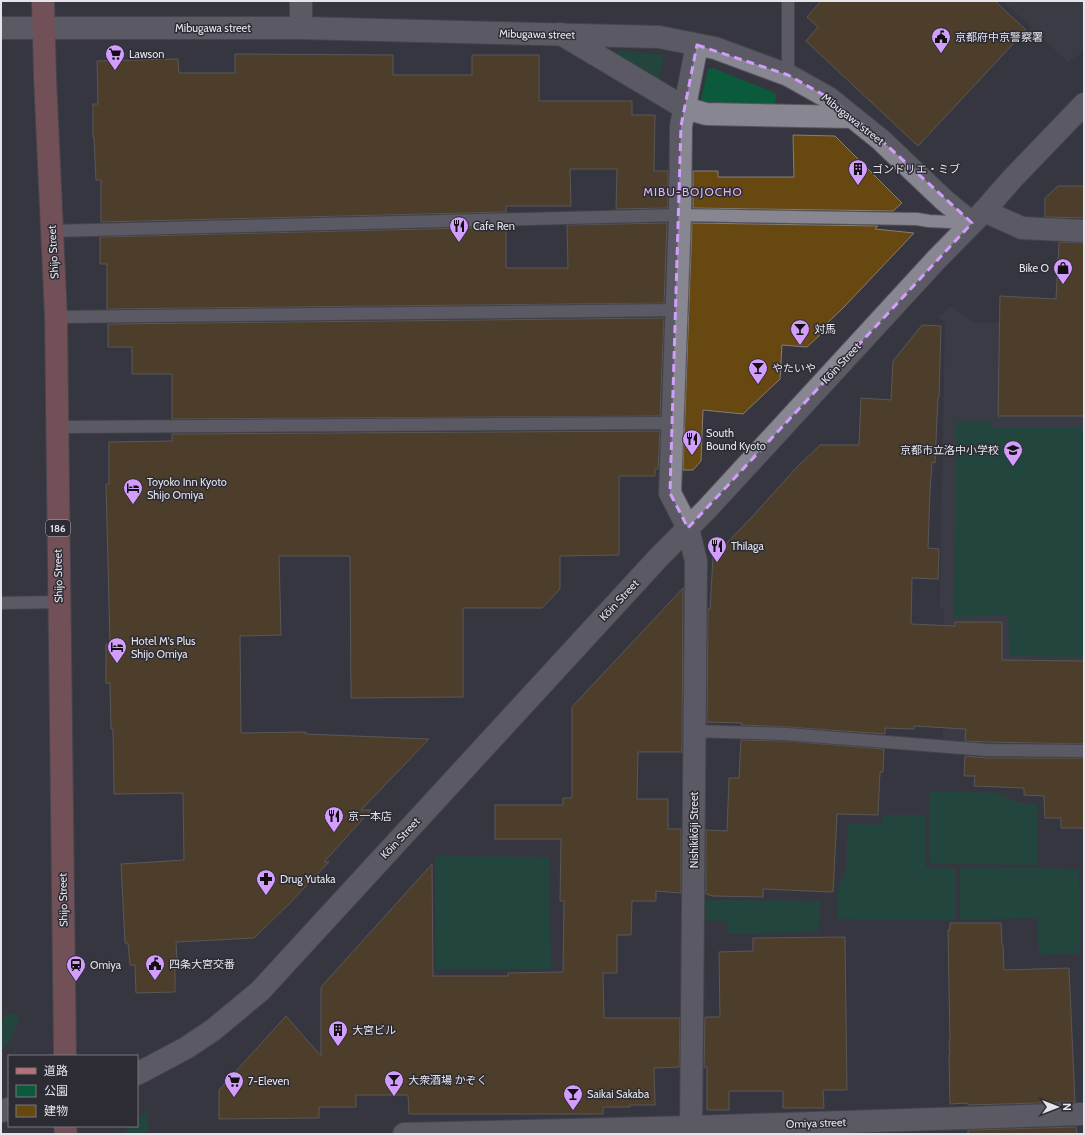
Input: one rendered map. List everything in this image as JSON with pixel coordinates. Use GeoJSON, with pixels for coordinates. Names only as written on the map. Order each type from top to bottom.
{"type":"FeatureCollection","features":[{"type":"Feature","properties":{"kind":"main road","name":"Shijo Street"},"geometry":{"type":"LineString","coordinates":[[43,1],[56,317],[65,1055]]}},
{"type":"Feature","properties":{"kind":"street"},"geometry":{"type":"LineString","coordinates":[[301,1],[301,28]]}},
{"type":"Feature","properties":{"kind":"street"},"geometry":{"type":"LineString","coordinates":[[1,28],[43,27]]}},
{"type":"Feature","properties":{"kind":"street","name":"Mibugawa street"},"geometry":{"type":"LineString","coordinates":[[43,27],[301,28],[658,37],[715,48],[788,75],[829,98],[881,140],[944,200],[978,217],[1022,228],[1084,231]]}},
{"type":"Feature","properties":{"kind":"street"},"geometry":{"type":"LineString","coordinates":[[561,34],[684,108],[706,114],[852,117]]}},
{"type":"Feature","properties":{"kind":"street","name":"Nishikikōji Street"},"geometry":{"type":"LineString","coordinates":[[692,1130],[696,561],[688,528],[670,493],[680,215],[681,126],[697,45]]}},
{"type":"Feature","properties":{"kind":"street","name":"Kōin Street"},"geometry":{"type":"LineString","coordinates":[[138,1073],[186,1048],[213,1030],[260,991],[658,557],[688,528],[1012,179],[1084,104]]}},
{"type":"Feature","properties":{"kind":"street","name":"Omiya street"},"geometry":{"type":"LineString","coordinates":[[404,1134],[692,1130],[1084,1114]]}},
{"type":"Feature","properties":{"kind":"lane"},"geometry":{"type":"LineString","coordinates":[[788,1],[788,75]]}},
{"type":"Feature","properties":{"kind":"lane"},"geometry":{"type":"LineString","coordinates":[[52,231],[680,215],[917,219],[929,221],[978,217]]}},
{"type":"Feature","properties":{"kind":"lane"},"geometry":{"type":"LineString","coordinates":[[56,317],[677,310]]}},
{"type":"Feature","properties":{"kind":"lane"},"geometry":{"type":"LineString","coordinates":[[57,427],[673,422]]}},
{"type":"Feature","properties":{"kind":"lane"},"geometry":{"type":"LineString","coordinates":[[1,603],[59,602]]}},
{"type":"Feature","properties":{"kind":"lane"},"geometry":{"type":"LineString","coordinates":[[694,731],[786,734],[987,750],[1084,751]]}},
{"type":"Feature","properties":{"kind":"highlighted area"},"geometry":{"type":"Polygon","coordinates":[[[697,45],[788,75],[829,98],[881,140],[972,223],[688,528],[670,493],[681,126],[697,45]]]}},
{"type":"Feature","properties":{"kind":"shaded area"},"geometry":{"type":"Polygon","coordinates":[[[1003,1],[1084,1],[1084,51],[1068,62],[1003,1]]]}},
{"type":"Feature","properties":{"kind":"shaded area","name":"京都市立洛中小学校"},"geometry":{"type":"Polygon","coordinates":[[[951,306],[973,322],[1084,325],[1084,744],[943,740],[944,609],[940,608],[945,323],[939,317],[951,306]]]}},
{"type":"Feature","properties":{"kind":"green space"},"geometry":{"type":"Polygon","coordinates":[[[622,50],[664,55],[659,81],[618,58],[618,51],[622,50]]]}},
{"type":"Feature","properties":{"kind":"green space"},"geometry":{"type":"Polygon","coordinates":[[[713,68],[775,93],[776,98],[774,103],[772,106],[704,102],[701,99],[708,69],[713,68]]]}},
{"type":"Feature","properties":{"kind":"green space"},"geometry":{"type":"Polygon","coordinates":[[[956,421],[990,421],[991,427],[1084,427],[1084,657],[1010,656],[1008,615],[954,617],[956,421]]]}},
{"type":"Feature","properties":{"kind":"green space"},"geometry":{"type":"Polygon","coordinates":[[[929,791],[997,793],[1020,803],[1037,803],[1037,865],[929,863],[929,791]]]}},
{"type":"Feature","properties":{"kind":"green space"},"geometry":{"type":"Polygon","coordinates":[[[882,815],[925,815],[925,867],[956,867],[956,920],[838,919],[838,887],[846,872],[848,824],[882,825],[882,815]]]}},
{"type":"Feature","properties":{"kind":"green space"},"geometry":{"type":"Polygon","coordinates":[[[435,856],[549,857],[551,969],[436,969],[435,856]]]}},
{"type":"Feature","properties":{"kind":"green space"},"geometry":{"type":"Polygon","coordinates":[[[960,867],[1079,869],[1080,953],[1039,955],[1037,918],[960,920],[960,867]]]}},
{"type":"Feature","properties":{"kind":"green space"},"geometry":{"type":"Polygon","coordinates":[[[700,900],[821,901],[818,932],[729,934],[728,921],[701,920],[700,900]]]}},
{"type":"Feature","properties":{"kind":"green space"},"geometry":{"type":"Polygon","coordinates":[[[7,1014],[19,1014],[13,1034],[1,1050],[1,1021],[7,1014]]]}},
{"type":"Feature","properties":{"kind":"green space"},"geometry":{"type":"Polygon","coordinates":[[[147,1110],[148,1131],[141,1134],[123,1134],[130,1127],[138,1127],[138,1119],[147,1110]]]}},
{"type":"Feature","properties":{"kind":"building"},"geometry":{"type":"Polygon","coordinates":[[[821,1],[995,1],[1026,30],[918,146],[806,41],[818,27],[807,17],[821,1]]]}},
{"type":"Feature","properties":{"kind":"building"},"geometry":{"type":"Polygon","coordinates":[[[235,54],[393,55],[393,75],[472,75],[472,55],[539,55],[539,101],[632,101],[632,115],[655,115],[654,171],[668,171],[668,208],[616,209],[617,169],[570,169],[571,206],[506,206],[506,212],[101,222],[101,180],[96,180],[93,137],[93,104],[98,104],[97,61],[178,59],[179,73],[235,73],[235,54]]]}},
{"type":"Feature","properties":{"kind":"building"},"geometry":{"type":"Polygon","coordinates":[[[793,135],[835,136],[902,203],[893,211],[693,208],[693,171],[718,171],[718,177],[794,177],[793,135]]]}},
{"type":"Feature","properties":{"kind":"building"},"geometry":{"type":"Polygon","coordinates":[[[1058,186],[1084,186],[1084,218],[1045,217],[1045,198],[1058,186]]]}},
{"type":"Feature","properties":{"kind":"building"},"geometry":{"type":"Polygon","coordinates":[[[667,223],[664,303],[107,309],[107,264],[100,264],[100,237],[506,227],[506,268],[568,268],[567,225],[667,223]]]}},
{"type":"Feature","properties":{"kind":"building"},"geometry":{"type":"Polygon","coordinates":[[[692,223],[878,226],[875,229],[914,233],[821,329],[821,334],[807,347],[782,345],[780,379],[743,414],[703,410],[701,461],[693,470],[683,470],[692,223]]]}},
{"type":"Feature","properties":{"kind":"building"},"geometry":{"type":"Polygon","coordinates":[[[1059,242],[1084,243],[1084,416],[998,416],[1000,296],[1056,299],[1059,242]]]}},
{"type":"Feature","properties":{"kind":"building"},"geometry":{"type":"Polygon","coordinates":[[[664,318],[660,416],[172,419],[172,374],[132,374],[132,347],[108,347],[108,324],[664,318]]]}},
{"type":"Feature","properties":{"kind":"building"},"geometry":{"type":"Polygon","coordinates":[[[922,325],[941,326],[939,397],[935,463],[932,462],[928,548],[939,549],[938,579],[912,578],[911,624],[955,626],[955,622],[1002,622],[1002,660],[1084,661],[1084,744],[965,741],[966,729],[914,726],[914,729],[885,728],[885,734],[741,725],[742,723],[707,722],[708,608],[710,610],[713,557],[796,468],[820,445],[859,445],[861,398],[891,400],[893,361],[922,325]]]}},
{"type":"Feature","properties":{"kind":"building"},"geometry":{"type":"Polygon","coordinates":[[[660,431],[658,469],[655,469],[655,476],[619,476],[619,555],[560,556],[560,589],[542,608],[463,608],[463,697],[351,698],[350,556],[279,556],[281,635],[240,636],[241,733],[306,732],[306,734],[429,739],[361,810],[371,810],[324,862],[329,862],[254,938],[176,942],[177,962],[175,963],[175,992],[136,993],[135,965],[130,965],[128,943],[125,943],[121,864],[184,860],[183,793],[114,794],[113,729],[111,729],[110,683],[106,683],[106,644],[110,644],[106,484],[109,484],[109,442],[172,441],[172,434],[660,431]]]}},
{"type":"Feature","properties":{"kind":"building"},"geometry":{"type":"Polygon","coordinates":[[[683,588],[682,752],[638,752],[637,799],[668,799],[668,829],[681,829],[681,893],[656,891],[656,901],[632,901],[631,935],[617,935],[617,973],[603,973],[604,1018],[680,1018],[679,1067],[654,1068],[655,1105],[603,1107],[603,1114],[409,1114],[408,1095],[356,1095],[356,1107],[319,1107],[319,1118],[219,1119],[219,1090],[286,1016],[321,1056],[321,987],[432,864],[433,976],[508,976],[508,973],[563,972],[564,901],[560,901],[561,839],[495,839],[495,805],[563,805],[563,798],[572,798],[572,707],[683,588]]]}},
{"type":"Feature","properties":{"kind":"building"},"geometry":{"type":"Polygon","coordinates":[[[741,740],[786,741],[884,749],[883,772],[880,772],[878,815],[837,814],[833,892],[763,889],[763,897],[713,896],[706,894],[706,830],[727,831],[729,778],[739,778],[741,740]]]}},
{"type":"Feature","properties":{"kind":"building"},"geometry":{"type":"Polygon","coordinates":[[[965,756],[987,758],[1084,758],[1084,828],[1061,828],[1061,818],[1045,818],[1044,796],[1024,795],[1024,788],[974,786],[975,776],[964,776],[965,756]]]}},
{"type":"Feature","properties":{"kind":"building"},"geometry":{"type":"Polygon","coordinates":[[[950,923],[1001,923],[1004,970],[1069,968],[1075,1102],[968,1105],[968,1103],[950,1104],[948,930],[950,930],[950,923]]]}},
{"type":"Feature","properties":{"kind":"building"},"geometry":{"type":"Polygon","coordinates":[[[845,937],[847,1090],[823,1090],[824,1108],[783,1108],[783,1091],[729,1091],[729,1110],[707,1110],[707,1067],[704,1067],[705,1017],[720,1017],[719,952],[753,951],[753,938],[845,937]]]}},
{"type":"Feature","properties":{"kind":"building"},"geometry":{"type":"Polygon","coordinates":[[[1076,1127],[1077,1134],[968,1134],[968,1130],[1076,1127]]]}},
{"type":"Feature","properties":{"kind":"place","name":"京都府中京警察署"},"geometry":{"type":"Point","coordinates":[941,54]}},
{"type":"Feature","properties":{"kind":"place","name":"Lawson"},"geometry":{"type":"Point","coordinates":[115,71]}},
{"type":"Feature","properties":{"kind":"place","name":"ゴンドリエ・ミブ"},"geometry":{"type":"Point","coordinates":[858,186]}},
{"type":"Feature","properties":{"kind":"place","name":"Cafe Ren"},"geometry":{"type":"Point","coordinates":[459,243]}},
{"type":"Feature","properties":{"kind":"place","name":"Bike O"},"geometry":{"type":"Point","coordinates":[1063,285]}},
{"type":"Feature","properties":{"kind":"place","name":"対馬"},"geometry":{"type":"Point","coordinates":[800,346]}},
{"type":"Feature","properties":{"kind":"place","name":"やたいや"},"geometry":{"type":"Point","coordinates":[758,385]}},
{"type":"Feature","properties":{"kind":"place","name":"South Bound Kyoto"},"geometry":{"type":"Point","coordinates":[692,456]}},
{"type":"Feature","properties":{"kind":"place","name":"京都市立洛中小学校"},"geometry":{"type":"Point","coordinates":[1013,467]}},
{"type":"Feature","properties":{"kind":"place","name":"Toyoko Inn Kyoto Shijo Omiya"},"geometry":{"type":"Point","coordinates":[133,505]}},
{"type":"Feature","properties":{"kind":"place","name":"Thilaga"},"geometry":{"type":"Point","coordinates":[717,563]}},
{"type":"Feature","properties":{"kind":"place","name":"Hotel M's Plus Shijo Omiya"},"geometry":{"type":"Point","coordinates":[117,664]}},
{"type":"Feature","properties":{"kind":"place","name":"京一本店"},"geometry":{"type":"Point","coordinates":[334,833]}},
{"type":"Feature","properties":{"kind":"place","name":"Drug Yutaka"},"geometry":{"type":"Point","coordinates":[266,896]}},
{"type":"Feature","properties":{"kind":"place","name":"四条大宮交番"},"geometry":{"type":"Point","coordinates":[155,981]}},
{"type":"Feature","properties":{"kind":"place","name":"Omiya"},"geometry":{"type":"Point","coordinates":[76,982]}},
{"type":"Feature","properties":{"kind":"place","name":"大宮ビル"},"geometry":{"type":"Point","coordinates":[338,1047]}},
{"type":"Feature","properties":{"kind":"place","name":"大衆酒場 かぞく"},"geometry":{"type":"Point","coordinates":[394,1097]}},
{"type":"Feature","properties":{"kind":"place","name":"7-Eleven"},"geometry":{"type":"Point","coordinates":[234,1098]}},
{"type":"Feature","properties":{"kind":"place","name":"Saikai Sakaba"},"geometry":{"type":"Point","coordinates":[573,1111]}},
{"type":"Feature","properties":{"kind":"district","name":"MIBU-BOJOCHO"},"geometry":{"type":"Point","coordinates":[693,191]}}]}
